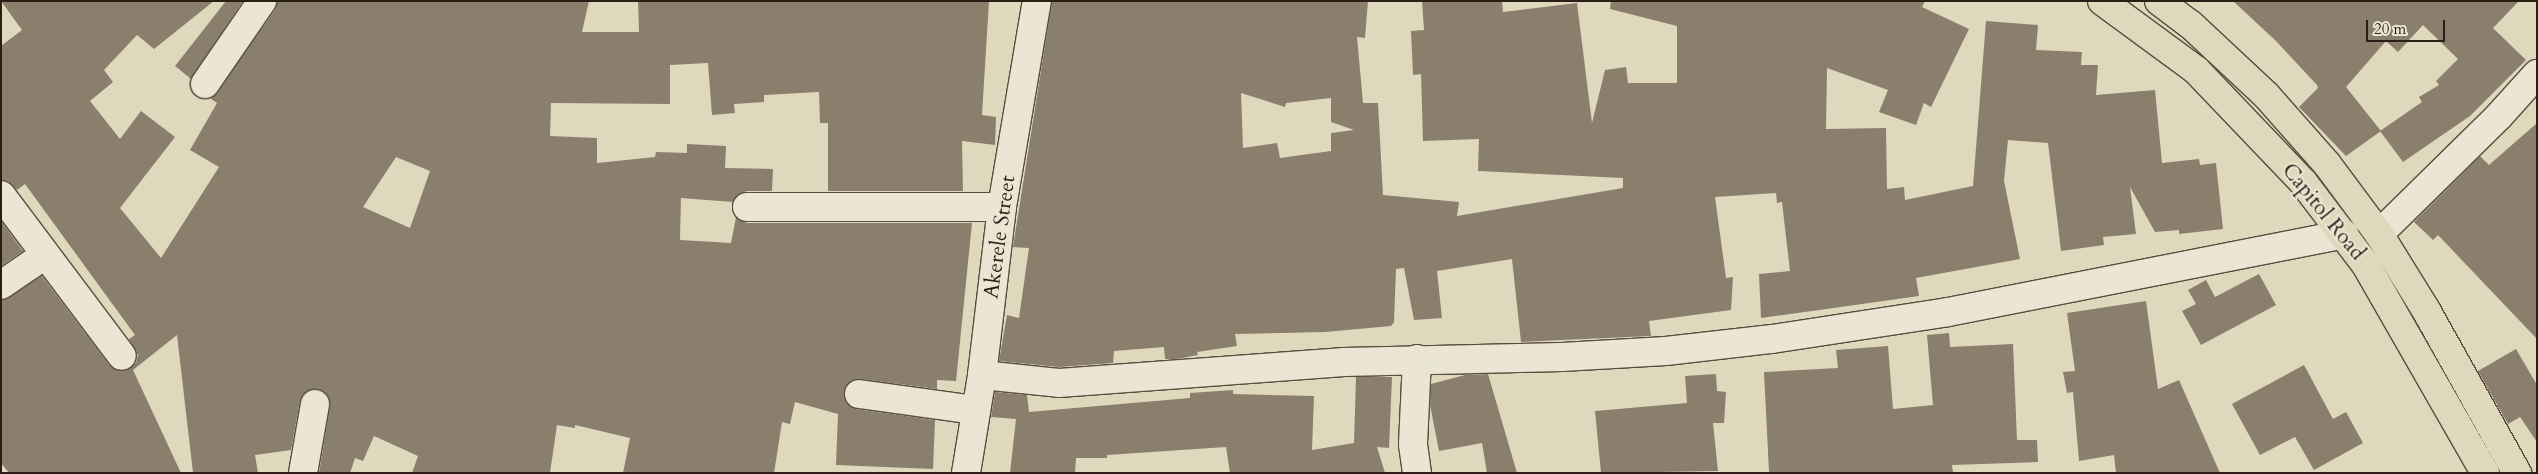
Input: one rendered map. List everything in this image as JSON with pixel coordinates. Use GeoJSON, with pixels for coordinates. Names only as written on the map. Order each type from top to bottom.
{"type":"FeatureCollection","features":[{"type":"Feature","properties":{"kind":"main road","name":"Capitol Road"},"geometry":{"type":"LineString","coordinates":[[2102,1],[2196,70],[2303,182],[2344,234],[2393,308],[2485,473]]}},
{"type":"Feature","properties":{"kind":"main road","name":"Capitol Road"},"geometry":{"type":"LineString","coordinates":[[2159,1],[2190,24],[2266,95],[2327,164],[2379,234],[2426,310],[2517,473]]}},
{"type":"Feature","properties":{"kind":"street"},"geometry":{"type":"LineString","coordinates":[[205,84],[262,1]]}},
{"type":"Feature","properties":{"kind":"street","name":"Akerele Street"},"geometry":{"type":"LineString","coordinates":[[966,473],[982,375],[1002,207],[1037,1]]}},
{"type":"Feature","properties":{"kind":"street"},"geometry":{"type":"LineString","coordinates":[[2379,234],[2499,116],[2537,74]]}},
{"type":"Feature","properties":{"kind":"street"},"geometry":{"type":"LineString","coordinates":[[1,195],[122,356]]}},
{"type":"Feature","properties":{"kind":"street"},"geometry":{"type":"LineString","coordinates":[[747,207],[1002,207]]}},
{"type":"Feature","properties":{"kind":"street"},"geometry":{"type":"LineString","coordinates":[[982,375],[1059,383],[1417,359],[1562,357],[1772,340],[1996,303],[2344,234]]}},
{"type":"Feature","properties":{"kind":"street"},"geometry":{"type":"LineString","coordinates":[[1,285],[45,255]]}},
{"type":"Feature","properties":{"kind":"street"},"geometry":{"type":"LineString","coordinates":[[1417,359],[1413,444],[1417,473]]}},
{"type":"Feature","properties":{"kind":"street"},"geometry":{"type":"LineString","coordinates":[[859,394],[976,410]]}},
{"type":"Feature","properties":{"kind":"street"},"geometry":{"type":"LineString","coordinates":[[302,473],[315,404]]}},
{"type":"Feature","properties":{"kind":"building"},"geometry":{"type":"Polygon","coordinates":[[[1,1],[214,1],[154,49],[137,35],[104,70],[113,82],[90,101],[120,139],[141,111],[175,137],[120,208],[161,258],[219,167],[190,150],[217,103],[211,99],[275,10],[277,1],[589,1],[582,32],[639,32],[638,1],[989,1],[982,115],[996,117],[995,145],[962,141],[963,191],[828,191],[828,123],[820,123],[819,92],[764,95],[764,102],[734,104],[735,113],[712,115],[708,63],[670,65],[670,104],[551,103],[550,136],[597,138],[597,163],[655,157],[656,152],[687,153],[687,144],[726,146],[725,168],[773,169],[772,191],[747,191],[739,194],[733,202],[681,198],[680,240],[731,243],[736,217],[747,223],[972,223],[956,381],[937,380],[937,389],[861,379],[853,380],[844,391],[845,400],[856,409],[935,420],[933,469],[836,465],[838,414],[795,402],[790,424],[782,422],[774,473],[623,473],[630,438],[575,425],[575,428],[557,425],[550,473],[412,473],[418,456],[374,436],[363,461],[355,458],[350,473],[319,473],[330,406],[325,392],[317,389],[303,394],[300,401],[291,450],[255,455],[258,473],[193,473],[177,335],[133,370],[181,473],[9,473],[1,463],[1,300],[42,276],[110,366],[124,371],[136,363],[138,355],[129,339],[135,335],[25,184],[17,190],[8,181],[1,180],[1,46],[22,30],[1,1]],[[396,157],[363,207],[410,228],[430,171],[396,157]]]}},
{"type":"Feature","properties":{"kind":"building"},"geometry":{"type":"Polygon","coordinates":[[[226,1],[243,1],[191,79],[175,66],[226,1]]]}},
{"type":"Feature","properties":{"kind":"building"},"geometry":{"type":"Polygon","coordinates":[[[1052,1],[1368,1],[1365,38],[1357,37],[1363,103],[1378,103],[1383,195],[1459,202],[1457,216],[1623,188],[1623,178],[1478,171],[1479,139],[1423,141],[1421,74],[1413,75],[1411,31],[1424,30],[1422,1],[1502,1],[1503,12],[1577,3],[1592,123],[1605,70],[1626,67],[1628,83],[1677,83],[1677,26],[1610,9],[1611,1],[1925,1],[1922,7],[1969,29],[1931,107],[1924,103],[1916,125],[1879,112],[1888,90],[1827,68],[1826,129],[1886,128],[1887,189],[1904,187],[1905,200],[1973,186],[1986,21],[2038,25],[2036,50],[2082,52],[2081,65],[2098,65],[2096,95],[2155,90],[2162,163],[2199,159],[2200,165],[2216,163],[2223,229],[2179,234],[2179,230],[2155,232],[2130,187],[2136,234],[2103,237],[2104,245],[2061,251],[2048,143],[2008,140],[2004,181],[2020,259],[1916,278],[1919,296],[1761,318],[1759,274],[1790,271],[1782,202],[1777,203],[1776,193],[1715,197],[1726,278],[1733,277],[1731,310],[1649,321],[1651,336],[1521,342],[1512,259],[1437,271],[1442,318],[1414,320],[1404,268],[1396,269],[1394,322],[1391,326],[1325,332],[1235,334],[1237,346],[1197,352],[1198,355],[1177,359],[1165,359],[1164,347],[1114,351],[1113,363],[1059,367],[999,361],[1007,315],[1019,318],[1029,248],[1013,247],[1052,1]],[[1241,93],[1243,148],[1277,143],[1280,158],[1331,151],[1331,133],[1354,130],[1331,122],[1331,98],[1286,103],[1285,107],[1241,93]]]}},
{"type":"Feature","properties":{"kind":"building"},"geometry":{"type":"Polygon","coordinates":[[[2233,1],[2519,1],[2493,28],[2526,60],[2470,116],[2403,162],[2380,131],[2346,156],[2299,107],[2318,88],[2317,85],[2276,41],[2233,1]],[[2423,25],[2398,52],[2386,41],[2346,87],[2381,131],[2422,102],[2419,97],[2439,85],[2436,81],[2458,59],[2423,25]]]}},
{"type":"Feature","properties":{"kind":"building"},"geometry":{"type":"Polygon","coordinates":[[[2537,123],[2537,339],[2438,235],[2433,240],[2414,222],[2480,156],[2489,165],[2537,123]]]}},
{"type":"Feature","properties":{"kind":"building"},"geometry":{"type":"Polygon","coordinates":[[[1,221],[23,251],[1,266],[1,221]]]}},
{"type":"Feature","properties":{"kind":"building"},"geometry":{"type":"Polygon","coordinates":[[[2259,274],[2276,305],[2201,345],[2182,311],[2196,304],[2188,290],[2206,280],[2215,297],[2259,274]]]}},
{"type":"Feature","properties":{"kind":"building"},"geometry":{"type":"Polygon","coordinates":[[[2146,301],[2158,389],[2179,380],[2220,473],[2116,473],[2114,455],[2079,461],[2073,392],[2067,393],[2063,372],[2075,371],[2067,313],[2146,301]]]}},
{"type":"Feature","properties":{"kind":"building"},"geometry":{"type":"Polygon","coordinates":[[[1949,333],[1950,347],[2013,344],[2017,440],[2037,440],[2038,462],[1952,465],[1953,473],[1769,472],[1764,372],[1838,368],[1836,350],[1888,346],[1893,409],[1933,405],[1927,335],[1949,333]]]}},
{"type":"Feature","properties":{"kind":"building"},"geometry":{"type":"Polygon","coordinates":[[[2516,349],[2537,385],[2537,442],[2520,417],[2508,424],[2478,371],[2516,349]]]}},
{"type":"Feature","properties":{"kind":"building"},"geometry":{"type":"Polygon","coordinates":[[[2304,365],[2333,419],[2346,412],[2363,443],[2314,470],[2295,437],[2260,455],[2232,404],[2304,365]]]}},
{"type":"Feature","properties":{"kind":"building"},"geometry":{"type":"Polygon","coordinates":[[[1488,374],[1517,473],[1487,473],[1482,443],[1439,451],[1430,405],[1431,384],[1465,375],[1488,374]]]}},
{"type":"Feature","properties":{"kind":"building"},"geometry":{"type":"Polygon","coordinates":[[[1716,374],[1717,391],[1726,392],[1724,423],[1713,423],[1718,471],[1601,473],[1595,411],[1687,403],[1685,376],[1716,374]]]}},
{"type":"Feature","properties":{"kind":"building"},"geometry":{"type":"Polygon","coordinates":[[[1356,377],[1392,377],[1389,448],[1377,447],[1385,473],[1230,473],[1226,447],[1107,455],[1107,458],[1076,458],[1075,473],[1010,473],[1016,419],[991,417],[995,392],[1027,395],[1029,412],[1190,398],[1190,393],[1233,390],[1233,394],[1314,396],[1312,450],[1354,443],[1356,377]]]}}]}
